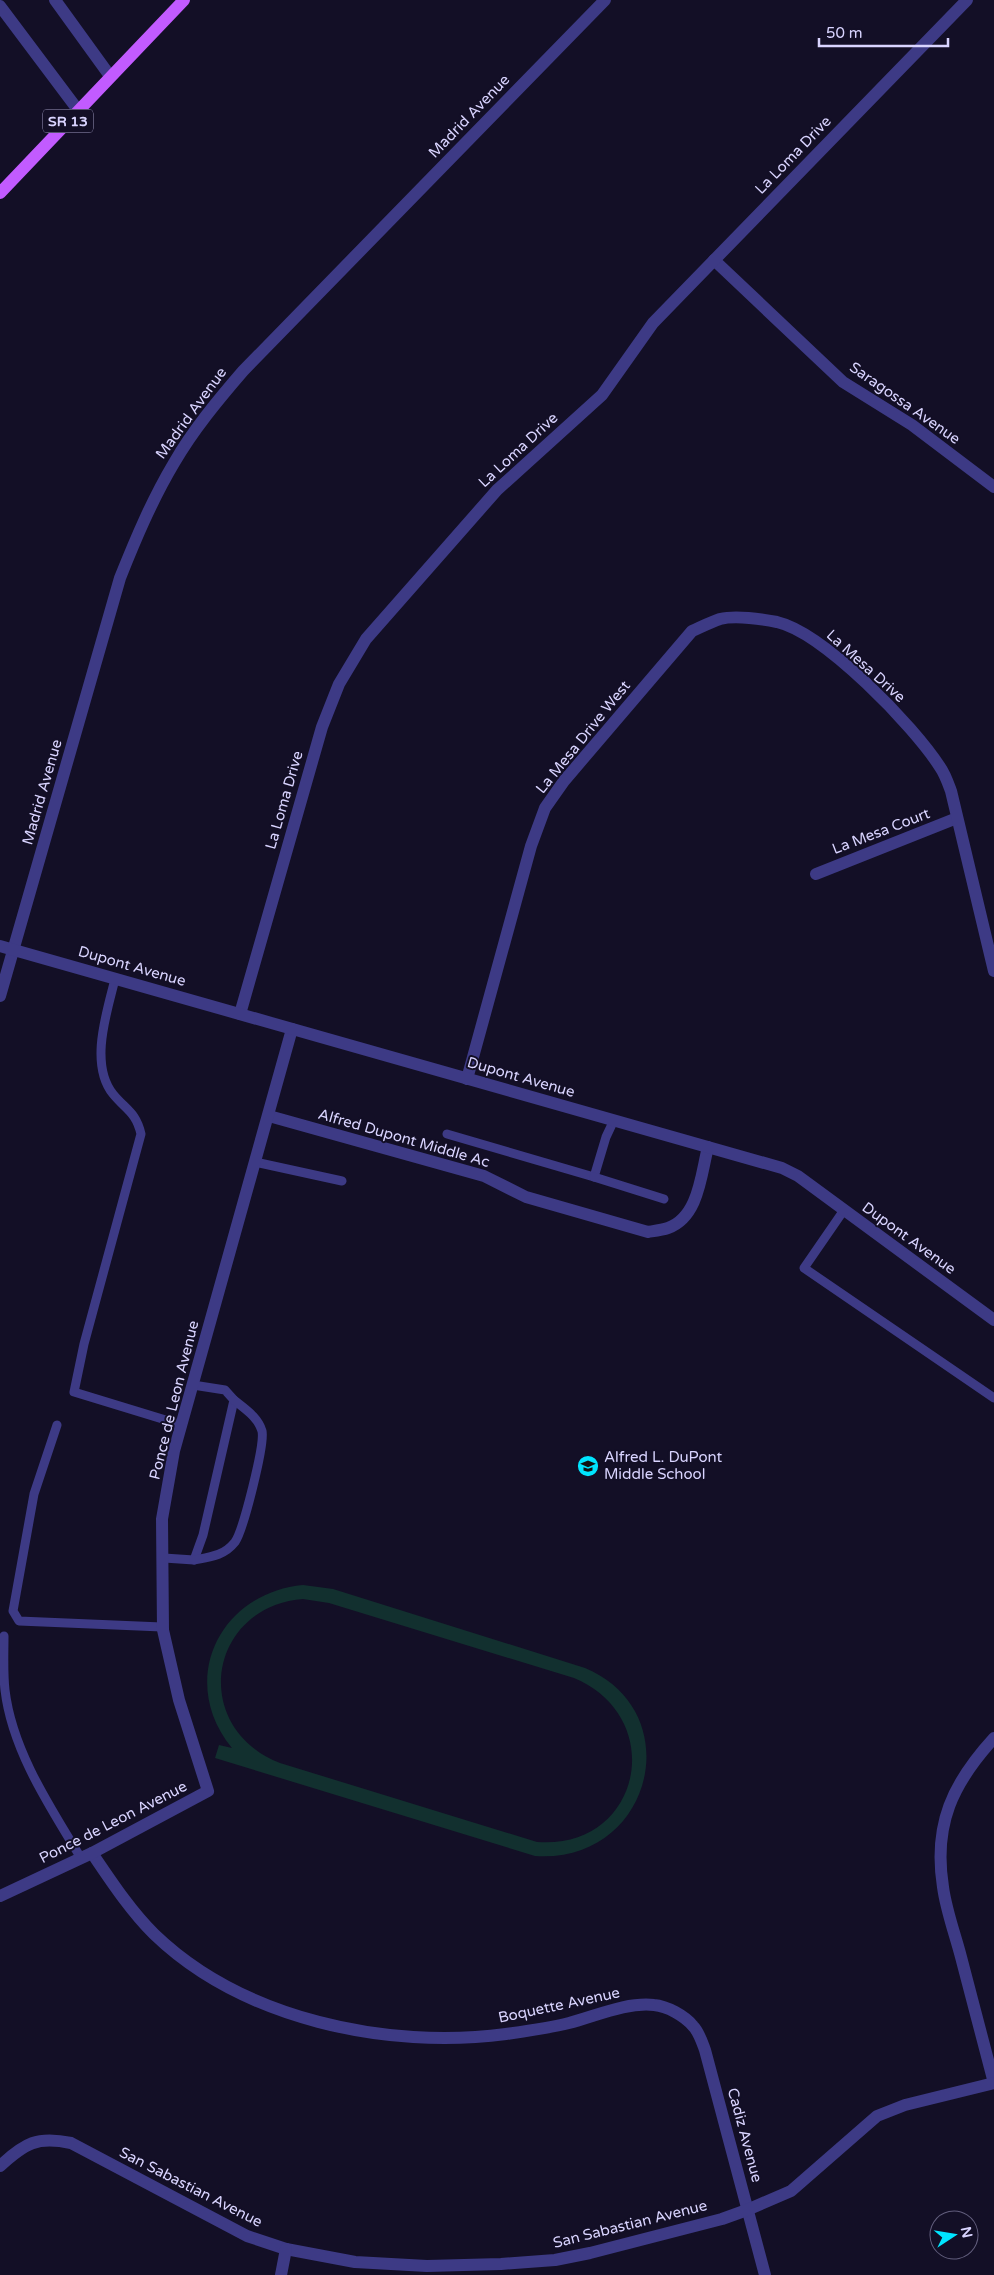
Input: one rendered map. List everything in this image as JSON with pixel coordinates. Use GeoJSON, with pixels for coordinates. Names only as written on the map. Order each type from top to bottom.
{"type":"FeatureCollection","features":[{"type":"Feature","properties":{"kind":"main road","name":"SR 13"},"geometry":{"type":"LineString","coordinates":[[0,193],[184,0]]}},
{"type":"Feature","properties":{"kind":"street"},"geometry":{"type":"LineString","coordinates":[[55,0],[110,76]]}},
{"type":"Feature","properties":{"kind":"street","name":"Madrid Avenue"},"geometry":{"type":"LineString","coordinates":[[0,996],[120,578],[142,522],[174,461],[205,417],[243,370],[604,0]]}},
{"type":"Feature","properties":{"kind":"street","name":"La Loma Drive"},"geometry":{"type":"LineString","coordinates":[[240,1014],[322,727],[340,684],[366,639],[497,490],[602,395],[653,323],[967,0]]}},
{"type":"Feature","properties":{"kind":"street"},"geometry":{"type":"LineString","coordinates":[[0,6],[78,110]]}},
{"type":"Feature","properties":{"kind":"street","name":"Saragossa Avenue"},"geometry":{"type":"LineString","coordinates":[[714,260],[843,382],[912,425],[994,487]]}},
{"type":"Feature","properties":{"kind":"street","name":"La Mesa Drive West"},"geometry":{"type":"LineString","coordinates":[[467,1079],[531,846],[545,808],[564,780],[692,631],[722,619],[750,619]]}},
{"type":"Feature","properties":{"kind":"street","name":"La Mesa Drive"},"geometry":{"type":"LineString","coordinates":[[750,619],[778,622],[801,632],[825,648],[888,704],[940,767],[951,791],[994,971]]}},
{"type":"Feature","properties":{"kind":"street","name":"La Mesa Court"},"geometry":{"type":"LineString","coordinates":[[816,874],[957,818]]}},
{"type":"Feature","properties":{"kind":"street","name":"Dupont Avenue"},"geometry":{"type":"LineString","coordinates":[[0,946],[782,1168],[844,1210],[994,1320]]}},
{"type":"Feature","properties":{"kind":"street","name":"Ponce de Leon Avenue"},"geometry":{"type":"LineString","coordinates":[[0,1896],[86,1856],[208,1791],[179,1700],[162,1627],[164,1558],[162,1519],[174,1451],[292,1029]]}},
{"type":"Feature","properties":{"kind":"street","name":"Alfred Dupont Middle Ac"},"geometry":{"type":"LineString","coordinates":[[269,1116],[484,1176],[526,1197],[648,1232],[668,1228],[685,1217],[695,1200],[708,1147]]}},
{"type":"Feature","properties":{"kind":"street"},"geometry":{"type":"LineString","coordinates":[[994,1738],[973,1761],[958,1783],[948,1808],[940,1843],[943,1887],[994,2083]]}},
{"type":"Feature","properties":{"kind":"street","name":"Boquette Avenue"},"geometry":{"type":"LineString","coordinates":[[86,1856],[154,1934],[194,1965],[234,1990],[283,2011],[336,2027],[394,2035],[449,2038],[505,2034],[569,2023],[622,2008],[654,2005],[676,2013]]}},
{"type":"Feature","properties":{"kind":"street","name":"Cadiz Avenue"},"geometry":{"type":"LineString","coordinates":[[676,2013],[694,2026],[705,2050],[765,2275]]}},
{"type":"Feature","properties":{"kind":"street","name":"San Sabastian Avenue"},"geometry":{"type":"LineString","coordinates":[[0,2166],[32,2141],[53,2139],[71,2143],[247,2236],[286,2249],[355,2262],[427,2266],[555,2260],[722,2219],[747,2210],[791,2191],[877,2116],[905,2105],[994,2083]]}},
{"type":"Feature","properties":{"kind":"street"},"geometry":{"type":"LineString","coordinates":[[281,2275],[286,2249]]}},
{"type":"Feature","properties":{"kind":"lane"},"geometry":{"type":"LineString","coordinates":[[115,979],[100,1038],[104,1075],[112,1093],[138,1120],[141,1134],[84,1344],[74,1392],[182,1425]]}},
{"type":"Feature","properties":{"kind":"lane"},"geometry":{"type":"LineString","coordinates":[[594,1178],[606,1136],[614,1120]]}},
{"type":"Feature","properties":{"kind":"lane"},"geometry":{"type":"LineString","coordinates":[[447,1134],[664,1199]]}},
{"type":"Feature","properties":{"kind":"lane"},"geometry":{"type":"LineString","coordinates":[[255,1162],[342,1181]]}},
{"type":"Feature","properties":{"kind":"lane"},"geometry":{"type":"LineString","coordinates":[[844,1210],[804,1268],[994,1398]]}},
{"type":"Feature","properties":{"kind":"lane"},"geometry":{"type":"LineString","coordinates":[[164,1558],[194,1560],[222,1555],[236,1541],[262,1446],[262,1432],[255,1418],[225,1390],[193,1385]]}},
{"type":"Feature","properties":{"kind":"lane"},"geometry":{"type":"LineString","coordinates":[[194,1560],[207,1516],[234,1400]]}},
{"type":"Feature","properties":{"kind":"lane"},"geometry":{"type":"LineString","coordinates":[[57,1425],[34,1494],[13,1611],[19,1621],[162,1627]]}},
{"type":"Feature","properties":{"kind":"lane"},"geometry":{"type":"LineString","coordinates":[[4,1636],[5,1689],[15,1730],[33,1772],[86,1856]]}},
{"type":"Feature","properties":{"kind":"green space"},"geometry":{"type":"Polygon","coordinates":[[[303,1585],[333,1589],[585,1668],[618,1689],[638,1717],[646,1749],[643,1781],[630,1812],[607,1836],[575,1852],[535,1856],[215,1758],[219,1745],[232,1748],[216,1722],[208,1695],[208,1669],[215,1644],[229,1622],[249,1604],[274,1592],[303,1585]],[[303,1599],[271,1607],[246,1623],[230,1645],[222,1671],[222,1698],[232,1724],[251,1746],[280,1763],[537,1842],[572,1839],[600,1825],[619,1804],[630,1778],[631,1750],[623,1722],[604,1697],[574,1678],[329,1603],[303,1599]]]}},
{"type":"Feature","properties":{"kind":"place","name":"Alfred L. DuPont Middle School"},"geometry":{"type":"Point","coordinates":[588,1466]}}]}
